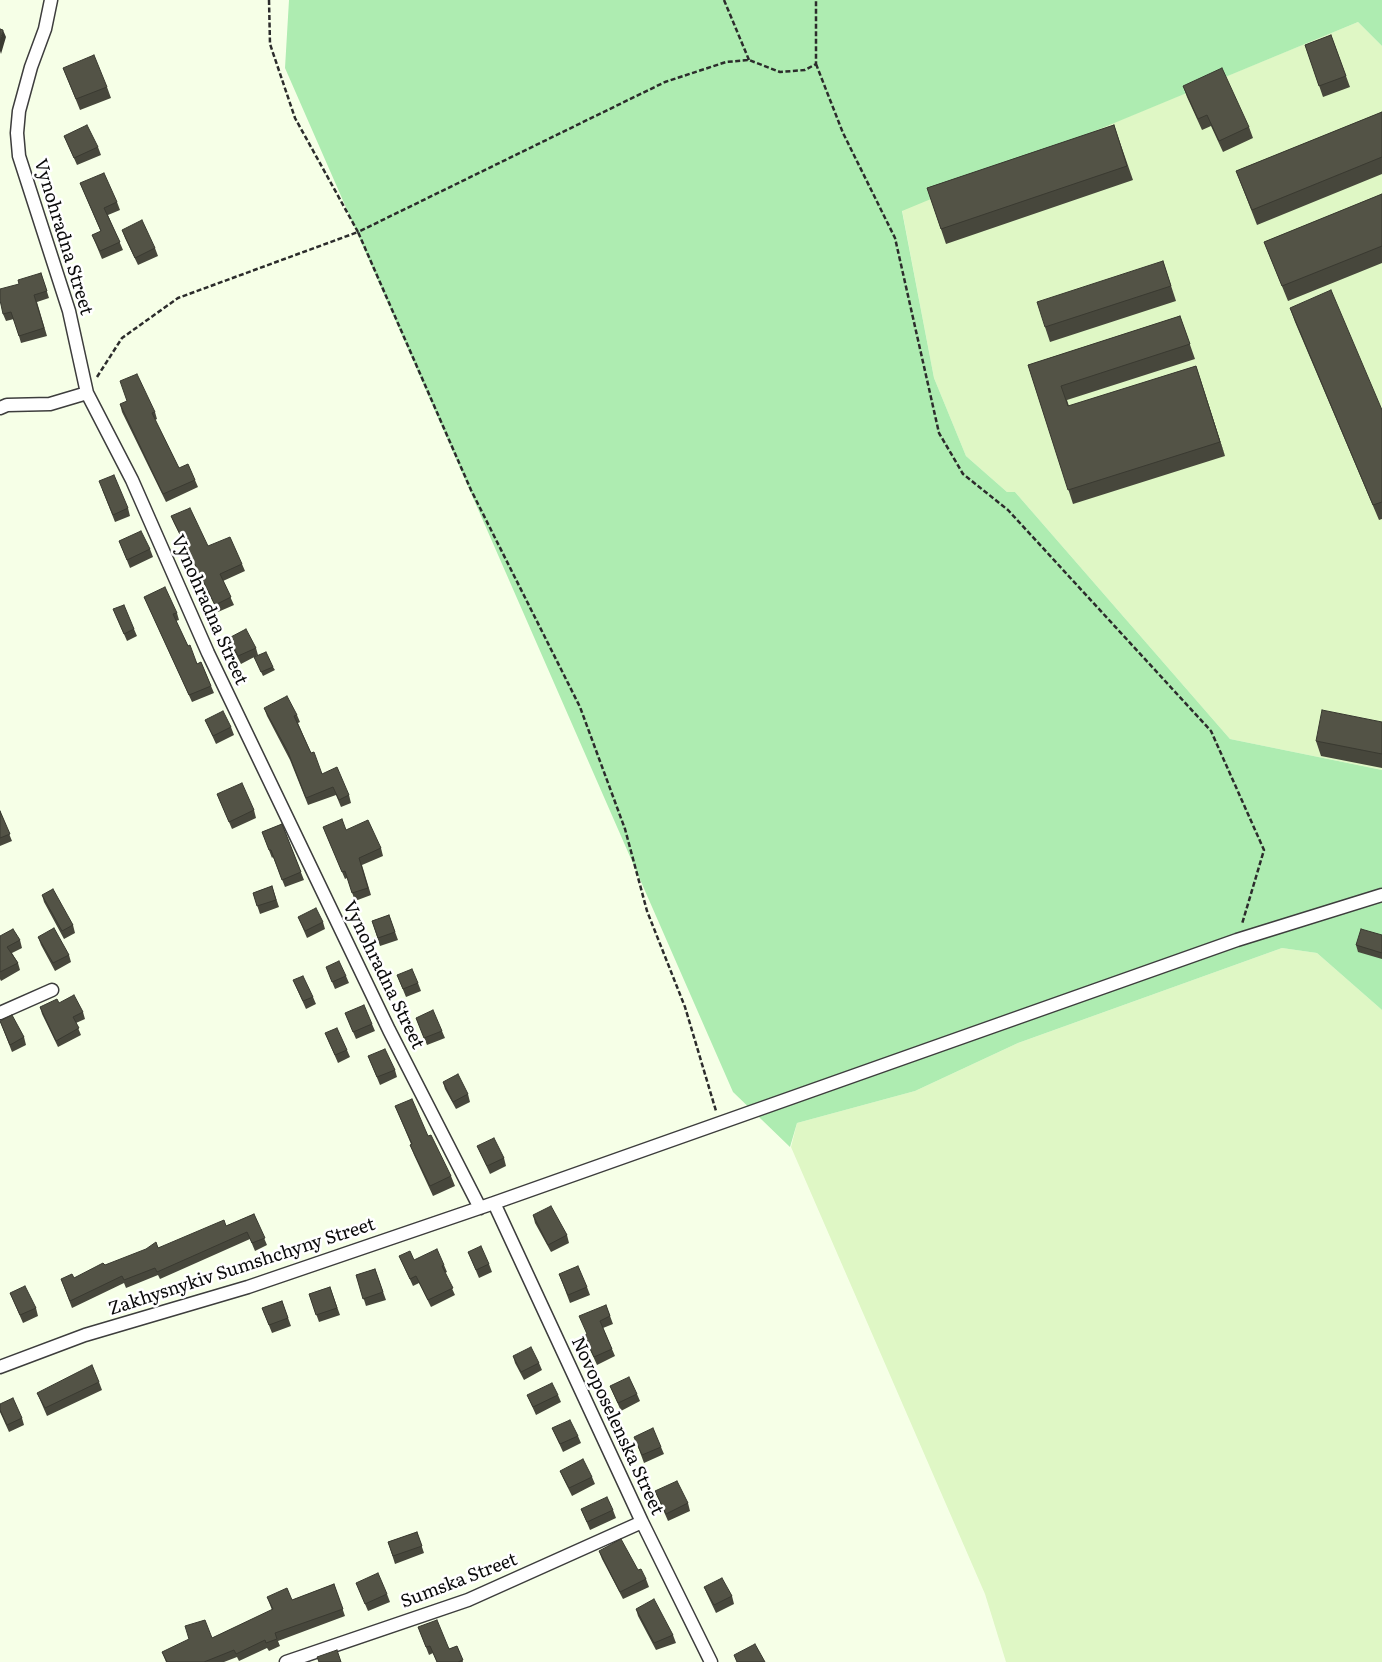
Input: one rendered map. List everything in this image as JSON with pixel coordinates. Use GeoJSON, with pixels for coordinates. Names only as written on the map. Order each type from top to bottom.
{"type":"FeatureCollection","features":[{"type":"Feature","properties":{"kind":"street","name":"Vynohradna Street"},"geometry":{"type":"LineString","coordinates":[[51,0],[45,29],[31,67],[19,111],[17,133],[19,156],[69,311],[87,393],[132,480],[208,652],[389,1030],[480,1208]]}},
{"type":"Feature","properties":{"kind":"street"},"geometry":{"type":"LineString","coordinates":[[0,408],[7,405],[50,404],[87,393]]}},
{"type":"Feature","properties":{"kind":"street","name":"Zakhysnykiv Sumshchyny Street"},"geometry":{"type":"LineString","coordinates":[[0,1367],[85,1335],[248,1287],[480,1208],[1237,940],[1382,895]]}},
{"type":"Feature","properties":{"kind":"street"},"geometry":{"type":"LineString","coordinates":[[0,1013],[52,990]]}},
{"type":"Feature","properties":{"kind":"street","name":"Novoposelenska Street"},"geometry":{"type":"LineString","coordinates":[[494,1203],[642,1522],[711,1662]]}},
{"type":"Feature","properties":{"kind":"street","name":"Sumska Street"},"geometry":{"type":"LineString","coordinates":[[291,1661],[468,1600],[642,1522]]}},
{"type":"Feature","properties":{"kind":"path"},"geometry":{"type":"LineString","coordinates":[[269,0],[270,44],[295,118],[358,232],[471,490],[580,707],[625,829],[647,911],[685,1007],[720,1122]]}},
{"type":"Feature","properties":{"kind":"path"},"geometry":{"type":"LineString","coordinates":[[724,0],[749,60]]}},
{"type":"Feature","properties":{"kind":"path"},"geometry":{"type":"LineString","coordinates":[[816,0],[816,64],[843,133],[895,238],[939,433],[963,474],[1008,510],[1211,731],[1264,850],[1237,940]]}},
{"type":"Feature","properties":{"kind":"path"},"geometry":{"type":"LineString","coordinates":[[87,393],[122,338],[178,298],[358,232],[664,82],[726,62],[749,60],[780,72],[804,70],[816,64]]}},
{"type":"Feature","properties":{"kind":"green space"},"geometry":{"type":"Polygon","coordinates":[[[289,0],[1382,0],[1382,46],[1358,22],[902,211],[934,378],[966,456],[1007,492],[1015,492],[1230,739],[1382,770],[1382,1010],[1317,953],[1282,948],[1018,1043],[915,1091],[797,1123],[790,1147],[733,1092],[285,68],[289,0]]]}},
{"type":"Feature","properties":{"kind":"green space"},"geometry":{"type":"Polygon","coordinates":[[[1358,22],[1382,46],[1382,770],[1230,739],[1015,492],[1007,492],[966,456],[934,378],[902,210],[1358,22]]]}},
{"type":"Feature","properties":{"kind":"green space"},"geometry":{"type":"Polygon","coordinates":[[[1282,948],[1317,953],[1382,1010],[1382,1662],[1006,1662],[985,1594],[791,1147],[797,1123],[915,1091],[1018,1043],[1282,948]]]}},
{"type":"Feature","properties":{"kind":"building"},"geometry":{"type":"Polygon","coordinates":[[[0,29],[3,30],[0,41],[0,29]]]}},
{"type":"Feature","properties":{"kind":"building"},"geometry":{"type":"Polygon","coordinates":[[[1331,35],[1346,76],[1319,86],[1305,45],[1331,35]]]}},
{"type":"Feature","properties":{"kind":"building"},"geometry":{"type":"Polygon","coordinates":[[[94,55],[107,87],[76,99],[63,68],[94,55]]]}},
{"type":"Feature","properties":{"kind":"building"},"geometry":{"type":"Polygon","coordinates":[[[1222,68],[1249,127],[1219,141],[1207,115],[1198,119],[1183,86],[1222,68]]]}},
{"type":"Feature","properties":{"kind":"building"},"geometry":{"type":"Polygon","coordinates":[[[1382,112],[1382,157],[1252,210],[1236,171],[1382,112]]]}},
{"type":"Feature","properties":{"kind":"building"},"geometry":{"type":"Polygon","coordinates":[[[87,125],[98,147],[74,158],[64,136],[87,125]]]}},
{"type":"Feature","properties":{"kind":"building"},"geometry":{"type":"Polygon","coordinates":[[[1114,125],[1127,166],[941,229],[927,188],[1114,125]]]}},
{"type":"Feature","properties":{"kind":"building"},"geometry":{"type":"Polygon","coordinates":[[[104,173],[117,202],[104,208],[120,242],[100,251],[92,235],[101,231],[80,183],[104,173]]]}},
{"type":"Feature","properties":{"kind":"building"},"geometry":{"type":"Polygon","coordinates":[[[1382,194],[1382,246],[1282,286],[1264,242],[1382,194]]]}},
{"type":"Feature","properties":{"kind":"building"},"geometry":{"type":"Polygon","coordinates":[[[142,220],[155,248],[135,258],[122,230],[142,220]]]}},
{"type":"Feature","properties":{"kind":"building"},"geometry":{"type":"Polygon","coordinates":[[[1163,261],[1171,286],[1045,327],[1037,302],[1163,261]]]}},
{"type":"Feature","properties":{"kind":"building"},"geometry":{"type":"Polygon","coordinates":[[[41,273],[47,291],[34,295],[44,328],[19,336],[11,312],[3,314],[0,289],[19,284],[18,280],[41,273]]]}},
{"type":"Feature","properties":{"kind":"building"},"geometry":{"type":"Polygon","coordinates":[[[1331,290],[1382,410],[1382,502],[1373,505],[1290,308],[1331,290]]]}},
{"type":"Feature","properties":{"kind":"building"},"geometry":{"type":"Polygon","coordinates":[[[1180,316],[1190,344],[1061,386],[1068,406],[1196,366],[1220,442],[1068,490],[1028,365],[1180,316]]]}},
{"type":"Feature","properties":{"kind":"building"},"geometry":{"type":"Polygon","coordinates":[[[137,374],[155,412],[152,413],[179,468],[188,464],[195,480],[163,494],[120,404],[127,401],[120,381],[137,374]]]}},
{"type":"Feature","properties":{"kind":"building"},"geometry":{"type":"Polygon","coordinates":[[[114,475],[128,508],[113,515],[99,481],[114,475]]]}},
{"type":"Feature","properties":{"kind":"building"},"geometry":{"type":"Polygon","coordinates":[[[190,508],[208,546],[230,537],[242,564],[220,574],[231,597],[215,605],[171,516],[190,508]]]}},
{"type":"Feature","properties":{"kind":"building"},"geometry":{"type":"Polygon","coordinates":[[[141,531],[150,549],[127,560],[119,541],[141,531]]]}},
{"type":"Feature","properties":{"kind":"building"},"geometry":{"type":"Polygon","coordinates":[[[165,587],[177,613],[173,614],[188,646],[190,645],[197,664],[201,662],[211,686],[189,695],[144,597],[165,587]]]}},
{"type":"Feature","properties":{"kind":"building"},"geometry":{"type":"Polygon","coordinates":[[[124,605],[134,629],[124,634],[113,609],[124,605]]]}},
{"type":"Feature","properties":{"kind":"building"},"geometry":{"type":"Polygon","coordinates":[[[246,629],[256,648],[238,656],[229,638],[246,629]]]}},
{"type":"Feature","properties":{"kind":"building"},"geometry":{"type":"Polygon","coordinates":[[[266,652],[273,667],[261,672],[254,657],[266,652]]]}},
{"type":"Feature","properties":{"kind":"building"},"geometry":{"type":"Polygon","coordinates":[[[287,696],[297,715],[294,716],[311,753],[314,752],[322,774],[337,767],[349,795],[339,800],[333,787],[306,798],[288,752],[264,708],[287,696]]]}},
{"type":"Feature","properties":{"kind":"building"},"geometry":{"type":"Polygon","coordinates":[[[1322,710],[1382,722],[1382,754],[1316,741],[1322,710]]]}},
{"type":"Feature","properties":{"kind":"building"},"geometry":{"type":"Polygon","coordinates":[[[223,711],[231,727],[213,736],[205,720],[223,711]]]}},
{"type":"Feature","properties":{"kind":"building"},"geometry":{"type":"Polygon","coordinates":[[[242,783],[254,810],[229,822],[217,794],[242,783]]]}},
{"type":"Feature","properties":{"kind":"building"},"geometry":{"type":"Polygon","coordinates":[[[0,811],[10,834],[0,838],[0,811]]]}},
{"type":"Feature","properties":{"kind":"building"},"geometry":{"type":"Polygon","coordinates":[[[342,819],[346,830],[368,820],[381,848],[359,858],[368,888],[352,893],[345,871],[342,872],[323,827],[342,819]]]}},
{"type":"Feature","properties":{"kind":"building"},"geometry":{"type":"Polygon","coordinates":[[[282,824],[301,872],[282,880],[262,832],[282,824]]]}},
{"type":"Feature","properties":{"kind":"building"},"geometry":{"type":"Polygon","coordinates":[[[272,886],[276,900],[257,906],[253,893],[272,886]]]}},
{"type":"Feature","properties":{"kind":"building"},"geometry":{"type":"Polygon","coordinates":[[[53,889],[73,925],[62,931],[42,895],[53,889]]]}},
{"type":"Feature","properties":{"kind":"building"},"geometry":{"type":"Polygon","coordinates":[[[316,908],[323,922],[305,931],[298,917],[316,908]]]}},
{"type":"Feature","properties":{"kind":"building"},"geometry":{"type":"Polygon","coordinates":[[[389,915],[395,932],[378,938],[372,921],[389,915]]]}},
{"type":"Feature","properties":{"kind":"building"},"geometry":{"type":"Polygon","coordinates":[[[54,928],[69,955],[53,963],[38,937],[54,928]]]}},
{"type":"Feature","properties":{"kind":"building"},"geometry":{"type":"Polygon","coordinates":[[[13,929],[20,940],[7,947],[18,963],[0,972],[0,936],[13,929]]]}},
{"type":"Feature","properties":{"kind":"building"},"geometry":{"type":"Polygon","coordinates":[[[1361,929],[1382,935],[1382,953],[1356,945],[1361,929]]]}},
{"type":"Feature","properties":{"kind":"building"},"geometry":{"type":"Polygon","coordinates":[[[339,961],[346,976],[332,982],[326,967],[339,961]]]}},
{"type":"Feature","properties":{"kind":"building"},"geometry":{"type":"Polygon","coordinates":[[[412,969],[418,983],[403,989],[397,975],[412,969]]]}},
{"type":"Feature","properties":{"kind":"building"},"geometry":{"type":"Polygon","coordinates":[[[303,976],[313,997],[303,1001],[293,980],[303,976]]]}},
{"type":"Feature","properties":{"kind":"building"},"geometry":{"type":"Polygon","coordinates":[[[74,995],[83,1012],[73,1017],[79,1028],[56,1041],[40,1007],[57,999],[59,1003],[74,995]]]}},
{"type":"Feature","properties":{"kind":"building"},"geometry":{"type":"Polygon","coordinates":[[[364,1005],[372,1024],[353,1032],[345,1013],[364,1005]]]}},
{"type":"Feature","properties":{"kind":"building"},"geometry":{"type":"Polygon","coordinates":[[[433,1010],[442,1031],[424,1038],[416,1018],[433,1010]]]}},
{"type":"Feature","properties":{"kind":"building"},"geometry":{"type":"Polygon","coordinates":[[[12,1015],[24,1037],[10,1045],[0,1021],[12,1015]]]}},
{"type":"Feature","properties":{"kind":"building"},"geometry":{"type":"Polygon","coordinates":[[[337,1028],[347,1050],[335,1055],[325,1033],[337,1028]]]}},
{"type":"Feature","properties":{"kind":"building"},"geometry":{"type":"Polygon","coordinates":[[[385,1049],[395,1070],[377,1077],[368,1056],[385,1049]]]}},
{"type":"Feature","properties":{"kind":"building"},"geometry":{"type":"Polygon","coordinates":[[[458,1074],[468,1094],[453,1102],[443,1082],[458,1074]]]}},
{"type":"Feature","properties":{"kind":"building"},"geometry":{"type":"Polygon","coordinates":[[[412,1099],[428,1136],[431,1135],[451,1176],[430,1186],[410,1145],[412,1144],[395,1106],[412,1099]]]}},
{"type":"Feature","properties":{"kind":"building"},"geometry":{"type":"Polygon","coordinates":[[[494,1138],[504,1158],[487,1166],[477,1146],[494,1138]]]}},
{"type":"Feature","properties":{"kind":"building"},"geometry":{"type":"Polygon","coordinates":[[[551,1206],[567,1235],[548,1245],[533,1215],[551,1206]]]}},
{"type":"Feature","properties":{"kind":"building"},"geometry":{"type":"Polygon","coordinates":[[[254,1214],[265,1238],[252,1243],[247,1232],[157,1272],[155,1268],[124,1280],[122,1276],[70,1301],[61,1279],[72,1274],[74,1278],[103,1263],[105,1265],[146,1249],[156,1242],[158,1248],[224,1220],[226,1226],[254,1214]]]}},
{"type":"Feature","properties":{"kind":"building"},"geometry":{"type":"Polygon","coordinates":[[[481,1246],[489,1264],[476,1270],[468,1252],[481,1246]]]}},
{"type":"Feature","properties":{"kind":"building"},"geometry":{"type":"Polygon","coordinates":[[[437,1249],[444,1265],[442,1266],[453,1288],[428,1300],[416,1276],[410,1279],[399,1256],[410,1251],[414,1260],[437,1249]]]}},
{"type":"Feature","properties":{"kind":"building"},"geometry":{"type":"Polygon","coordinates":[[[578,1266],[587,1287],[568,1295],[559,1274],[578,1266]]]}},
{"type":"Feature","properties":{"kind":"building"},"geometry":{"type":"Polygon","coordinates":[[[375,1269],[383,1292],[363,1299],[356,1275],[375,1269]]]}},
{"type":"Feature","properties":{"kind":"building"},"geometry":{"type":"Polygon","coordinates":[[[25,1286],[36,1308],[20,1315],[10,1293],[25,1286]]]}},
{"type":"Feature","properties":{"kind":"building"},"geometry":{"type":"Polygon","coordinates":[[[330,1287],[337,1308],[316,1315],[309,1294],[330,1287]]]}},
{"type":"Feature","properties":{"kind":"building"},"geometry":{"type":"Polygon","coordinates":[[[282,1301],[288,1318],[269,1325],[262,1308],[282,1301]]]}},
{"type":"Feature","properties":{"kind":"building"},"geometry":{"type":"Polygon","coordinates":[[[606,1305],[610,1316],[600,1321],[612,1349],[594,1357],[584,1336],[587,1334],[579,1316],[606,1305]]]}},
{"type":"Feature","properties":{"kind":"building"},"geometry":{"type":"Polygon","coordinates":[[[531,1347],[539,1363],[521,1372],[513,1356],[531,1347]]]}},
{"type":"Feature","properties":{"kind":"building"},"geometry":{"type":"Polygon","coordinates":[[[92,1365],[99,1382],[45,1408],[37,1393],[92,1365]]]}},
{"type":"Feature","properties":{"kind":"building"},"geometry":{"type":"Polygon","coordinates":[[[629,1377],[637,1394],[618,1403],[610,1386],[629,1377]]]}},
{"type":"Feature","properties":{"kind":"building"},"geometry":{"type":"Polygon","coordinates":[[[552,1383],[558,1395],[533,1407],[527,1395],[552,1383]]]}},
{"type":"Feature","properties":{"kind":"building"},"geometry":{"type":"Polygon","coordinates":[[[13,1398],[22,1418],[7,1425],[0,1410],[0,1404],[13,1398]]]}},
{"type":"Feature","properties":{"kind":"building"},"geometry":{"type":"Polygon","coordinates":[[[570,1420],[578,1436],[560,1444],[552,1428],[570,1420]]]}},
{"type":"Feature","properties":{"kind":"building"},"geometry":{"type":"Polygon","coordinates":[[[653,1428],[661,1447],[642,1455],[634,1437],[653,1428]]]}},
{"type":"Feature","properties":{"kind":"building"},"geometry":{"type":"Polygon","coordinates":[[[583,1459],[592,1477],[569,1488],[560,1471],[583,1459]]]}},
{"type":"Feature","properties":{"kind":"building"},"geometry":{"type":"Polygon","coordinates":[[[677,1481],[688,1503],[666,1514],[655,1491],[677,1481]]]}},
{"type":"Feature","properties":{"kind":"building"},"geometry":{"type":"Polygon","coordinates":[[[607,1497],[613,1510],[587,1522],[581,1509],[607,1497]]]}},
{"type":"Feature","properties":{"kind":"building"},"geometry":{"type":"Polygon","coordinates":[[[417,1532],[422,1546],[393,1556],[388,1542],[417,1532]]]}},
{"type":"Feature","properties":{"kind":"building"},"geometry":{"type":"Polygon","coordinates":[[[621,1539],[638,1570],[641,1569],[646,1579],[620,1592],[599,1551],[621,1539]]]}},
{"type":"Feature","properties":{"kind":"building"},"geometry":{"type":"Polygon","coordinates":[[[378,1573],[387,1594],[365,1604],[356,1583],[378,1573]]]}},
{"type":"Feature","properties":{"kind":"building"},"geometry":{"type":"Polygon","coordinates":[[[722,1578],[732,1596],[714,1605],[704,1587],[722,1578]]]}},
{"type":"Feature","properties":{"kind":"building"},"geometry":{"type":"Polygon","coordinates":[[[334,1584],[343,1609],[275,1633],[277,1639],[266,1643],[265,1640],[236,1654],[234,1650],[204,1662],[167,1662],[162,1652],[189,1639],[185,1626],[205,1620],[212,1638],[273,1609],[267,1597],[287,1588],[292,1600],[334,1584]]]}},
{"type":"Feature","properties":{"kind":"building"},"geometry":{"type":"Polygon","coordinates":[[[654,1599],[673,1635],[654,1643],[636,1609],[654,1599]]]}},
{"type":"Feature","properties":{"kind":"building"},"geometry":{"type":"Polygon","coordinates":[[[437,1620],[449,1649],[457,1646],[463,1660],[458,1662],[437,1662],[430,1646],[426,1647],[418,1627],[437,1620]]]}},
{"type":"Feature","properties":{"kind":"building"},"geometry":{"type":"Polygon","coordinates":[[[755,1644],[765,1662],[737,1662],[734,1655],[755,1644]]]}},
{"type":"Feature","properties":{"kind":"building"},"geometry":{"type":"Polygon","coordinates":[[[337,1650],[341,1662],[319,1662],[317,1657],[337,1650]]]}}]}
